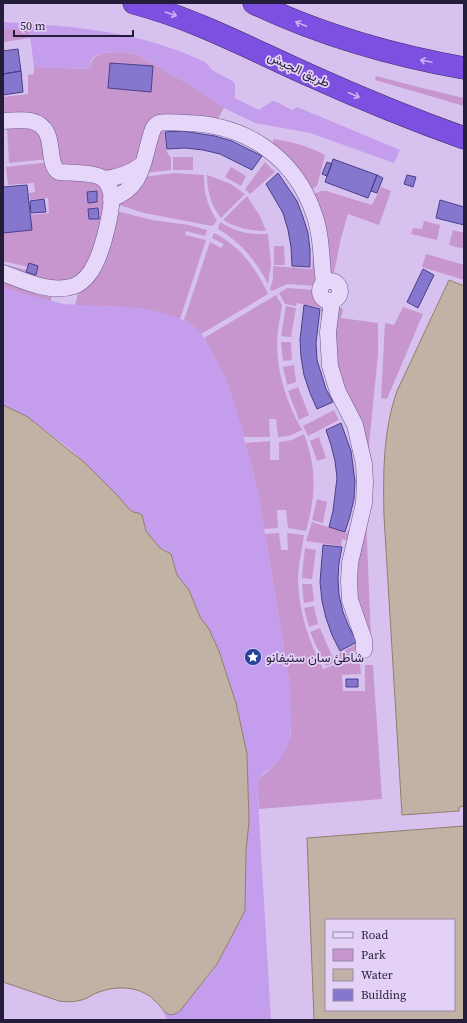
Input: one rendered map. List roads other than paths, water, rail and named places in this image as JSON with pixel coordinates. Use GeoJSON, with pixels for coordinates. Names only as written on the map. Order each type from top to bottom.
{"type":"FeatureCollection","features":[{"type":"Feature","properties":{"kind":"highway","name":"طريق الجيش"},"geometry":{"type":"LineString","coordinates":[[134,3],[185,19],[263,52],[362,99],[464,138]]}},
{"type":"Feature","properties":{"kind":"highway"},"geometry":{"type":"LineString","coordinates":[[254,3],[278,15],[326,34],[380,51],[426,62],[464,68]]}},
{"type":"Feature","properties":{"kind":"street"},"geometry":{"type":"LineString","coordinates":[[3,121],[31,121],[41,126],[48,136],[53,164],[56,170],[59,172],[92,174],[103,179],[111,193],[107,225],[102,246],[95,265],[82,282],[68,288],[49,287],[32,284],[3,273]]}},
{"type":"Feature","properties":{"kind":"street"},"geometry":{"type":"LineString","coordinates":[[111,200],[128,191],[134,184],[139,176],[153,129],[155,126],[163,122],[194,123],[219,126],[247,136],[280,159],[294,174],[311,205],[319,234],[324,283],[330,281],[336,283],[340,292],[339,295],[332,301],[328,332],[330,366],[338,392],[355,425],[364,464],[364,498],[350,564],[349,581],[350,600],[364,640],[364,650]]}},
{"type":"Feature","properties":{"kind":"street"},"geometry":{"type":"LineString","coordinates":[[103,179],[128,173],[143,164]]}},
{"type":"Feature","properties":{"kind":"water"},"geometry":{"type":"Polygon","coordinates":[[[449,280],[464,286],[464,806],[459,807],[459,811],[402,815],[384,516],[386,437],[392,406],[397,391],[449,280]]]}},
{"type":"Feature","properties":{"kind":"water"},"geometry":{"type":"Polygon","coordinates":[[[3,405],[28,417],[85,463],[129,509],[142,515],[146,531],[160,548],[171,554],[177,575],[189,590],[200,617],[209,629],[219,651],[236,703],[247,754],[249,822],[246,850],[245,911],[217,964],[180,1011],[175,1014],[168,1014],[149,996],[131,989],[110,989],[99,992],[82,1000],[66,1002],[3,982],[3,405]]]}},
{"type":"Feature","properties":{"kind":"water"},"geometry":{"type":"Polygon","coordinates":[[[464,826],[464,1020],[314,1019],[307,838],[464,826]]]}},
{"type":"Feature","properties":{"kind":"place","name":"شاطئ سان ستيفانو"},"geometry":{"type":"Point","coordinates":[253,657]}}]}
